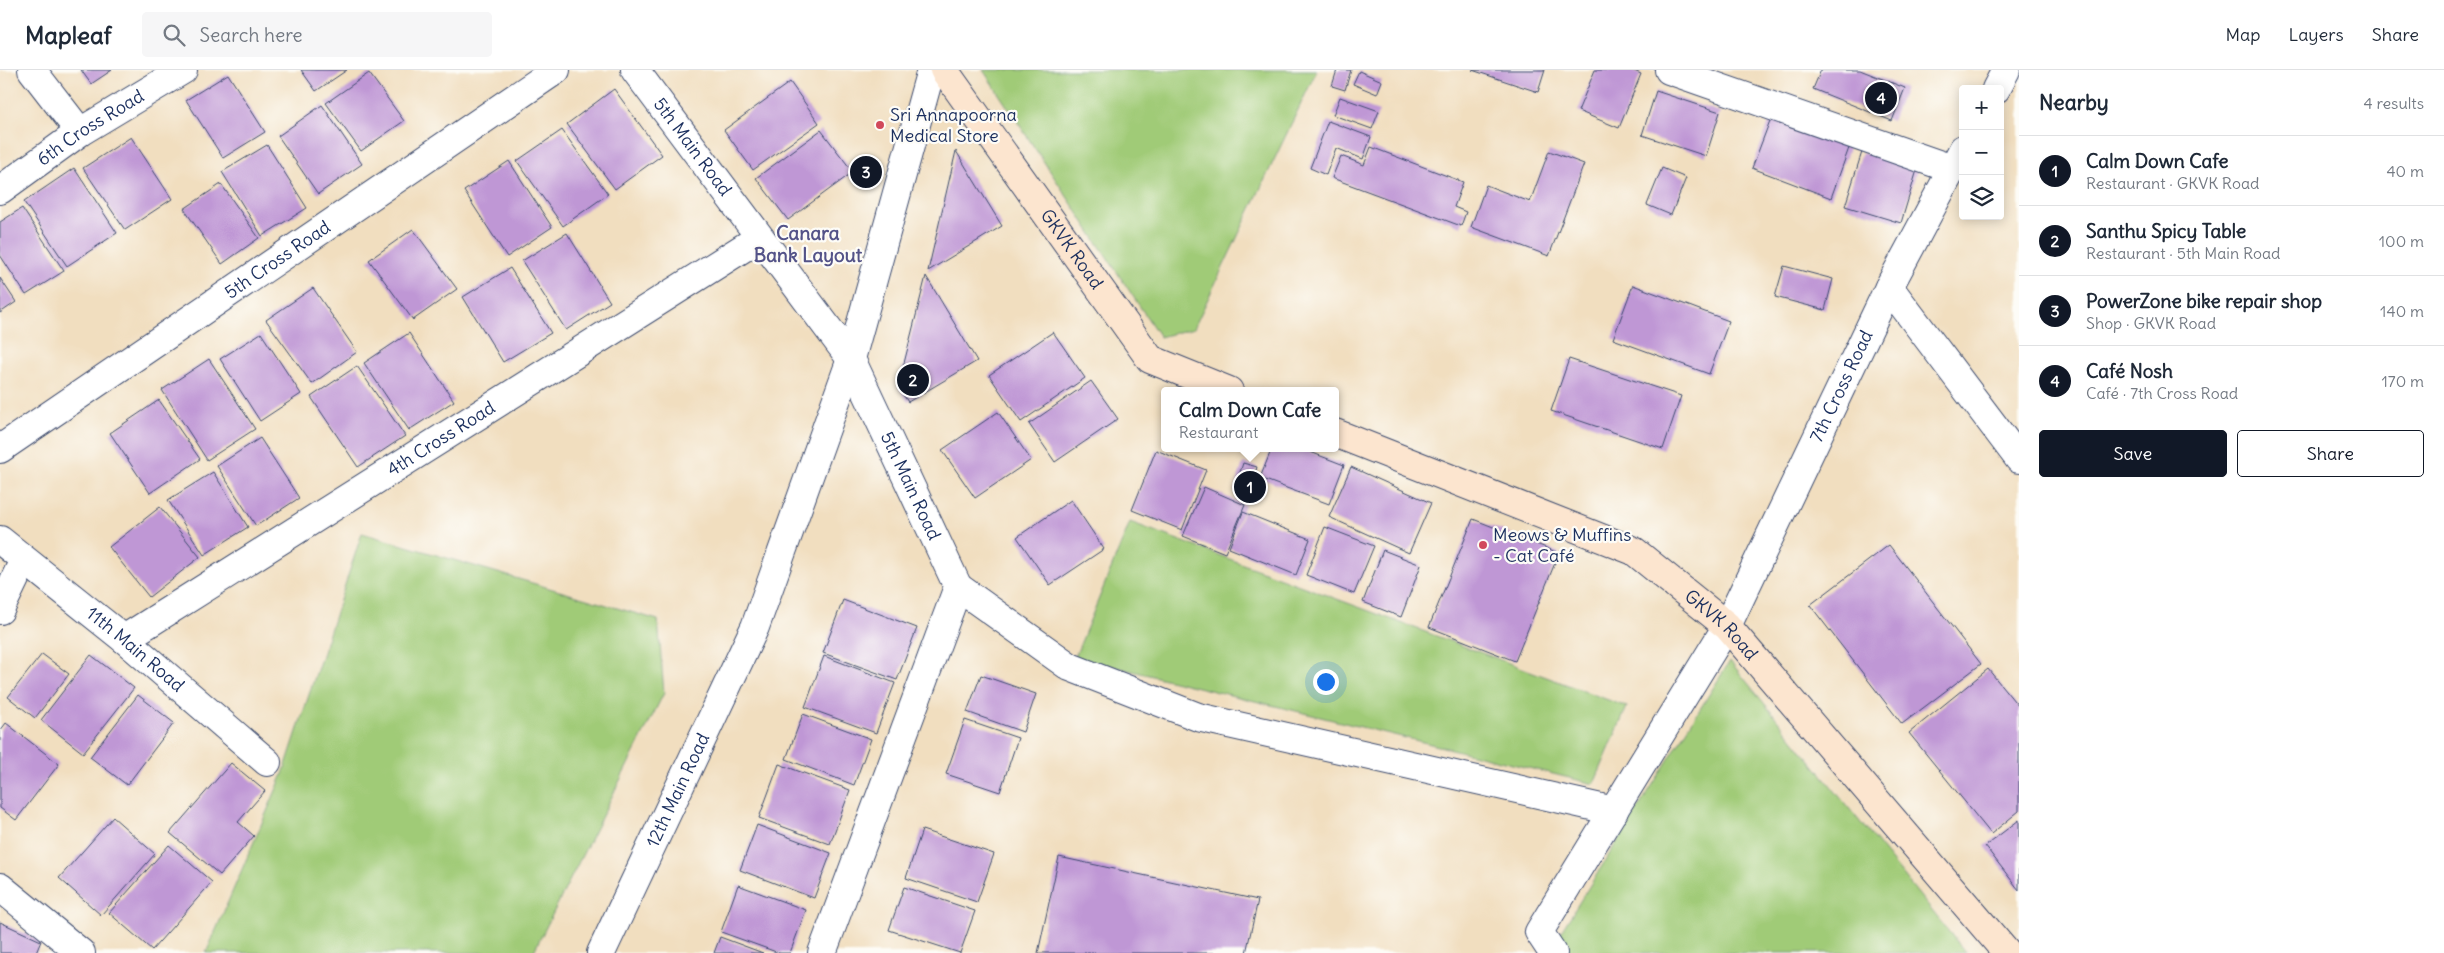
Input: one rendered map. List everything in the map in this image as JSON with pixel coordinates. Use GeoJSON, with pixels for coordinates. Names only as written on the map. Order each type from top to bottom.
{"type":"FeatureCollection","features":[{"type":"Feature","properties":{"kind":"main road","name":"GKVK Road"},"geometry":{"type":"LineString","coordinates":[[944,70],[1150,359],[1219,387]]}},
{"type":"Feature","properties":{"kind":"main road","name":"GKVK Road"},"geometry":{"type":"LineString","coordinates":[[1339,435],[1634,551],[1727,626],[2007,953]]}},
{"type":"Feature","properties":{"kind":"street"},"geometry":{"type":"LineString","coordinates":[[32,70],[80,132]]}},
{"type":"Feature","properties":{"kind":"street","name":"6th Cross Road"},"geometry":{"type":"LineString","coordinates":[[0,190],[80,132],[183,70]]}},
{"type":"Feature","properties":{"kind":"street","name":"5th Cross Road"},"geometry":{"type":"LineString","coordinates":[[0,449],[556,70]]}},
{"type":"Feature","properties":{"kind":"street","name":"5th Main Road"},"geometry":{"type":"LineString","coordinates":[[635,70],[851,359],[958,587]]}},
{"type":"Feature","properties":{"kind":"street","name":"12th Main Road"},"geometry":{"type":"LineString","coordinates":[[601,953],[754,627],[851,359],[931,70]]}},
{"type":"Feature","properties":{"kind":"street"},"geometry":{"type":"LineString","coordinates":[[1669,70],[1957,159]]}},
{"type":"Feature","properties":{"kind":"street"},"geometry":{"type":"LineString","coordinates":[[1998,85],[2006,70]]}},
{"type":"Feature","properties":{"kind":"street","name":"7th Cross Road"},"geometry":{"type":"LineString","coordinates":[[1553,953],[1539,932],[1727,626],[1889,287],[1957,159]]}},
{"type":"Feature","properties":{"kind":"street","name":"4th Cross Road"},"geometry":{"type":"LineString","coordinates":[[124,639],[759,238]]}},
{"type":"Feature","properties":{"kind":"street"},"geometry":{"type":"LineString","coordinates":[[1889,287],[2019,459]]}},
{"type":"Feature","properties":{"kind":"street","name":"11th Main Road"},"geometry":{"type":"LineString","coordinates":[[0,540],[124,639],[267,762]]}},
{"type":"Feature","properties":{"kind":"street"},"geometry":{"type":"LineString","coordinates":[[0,610],[24,560]]}},
{"type":"Feature","properties":{"kind":"street"},"geometry":{"type":"LineString","coordinates":[[822,953],[958,587],[1070,667],[1198,717],[1614,810]]}},
{"type":"Feature","properties":{"kind":"street"},"geometry":{"type":"LineString","coordinates":[[0,887],[55,944],[81,953]]}},
{"type":"Feature","properties":{"kind":"green space"},"geometry":{"type":"Polygon","coordinates":[[[983,70],[1317,70],[1194,328],[1160,337],[983,70]]]}},
{"type":"Feature","properties":{"kind":"green space"},"geometry":{"type":"Polygon","coordinates":[[[1130,522],[1627,707],[1594,784],[1075,657],[1130,522]]]}},
{"type":"Feature","properties":{"kind":"green space"},"geometry":{"type":"Polygon","coordinates":[[[362,533],[658,620],[664,693],[533,953],[206,953],[283,774],[362,533]]]}},
{"type":"Feature","properties":{"kind":"green space"},"geometry":{"type":"Polygon","coordinates":[[[1730,661],[1966,953],[1567,953],[1557,938],[1730,661]]]}},
{"type":"Feature","properties":{"kind":"building"},"geometry":{"type":"Polygon","coordinates":[[[81,70],[112,70],[91,84],[81,70]]]}},
{"type":"Feature","properties":{"kind":"building"},"geometry":{"type":"Polygon","coordinates":[[[301,70],[347,70],[316,91],[301,70]]]}},
{"type":"Feature","properties":{"kind":"building"},"geometry":{"type":"Polygon","coordinates":[[[1337,70],[1351,70],[1345,90],[1332,86],[1337,70]]]}},
{"type":"Feature","properties":{"kind":"building"},"geometry":{"type":"Polygon","coordinates":[[[1472,70],[1545,70],[1538,92],[1472,70]]]}},
{"type":"Feature","properties":{"kind":"building"},"geometry":{"type":"Polygon","coordinates":[[[1595,70],[1632,70],[1641,74],[1619,128],[1578,111],[1595,70]]]}},
{"type":"Feature","properties":{"kind":"building"},"geometry":{"type":"Polygon","coordinates":[[[1821,70],[1860,70],[1905,88],[1892,121],[1813,89],[1821,70]]]}},
{"type":"Feature","properties":{"kind":"building"},"geometry":{"type":"Polygon","coordinates":[[[1359,71],[1382,81],[1377,94],[1353,84],[1359,71]]]}},
{"type":"Feature","properties":{"kind":"building"},"geometry":{"type":"Polygon","coordinates":[[[369,73],[404,121],[361,151],[326,103],[369,73]]]}},
{"type":"Feature","properties":{"kind":"building"},"geometry":{"type":"Polygon","coordinates":[[[228,74],[265,132],[223,158],[186,100],[228,74]]]}},
{"type":"Feature","properties":{"kind":"building"},"geometry":{"type":"Polygon","coordinates":[[[790,82],[819,123],[753,170],[724,130],[790,82]]]}},
{"type":"Feature","properties":{"kind":"building"},"geometry":{"type":"Polygon","coordinates":[[[614,89],[662,155],[615,189],[567,124],[614,89]]]}},
{"type":"Feature","properties":{"kind":"building"},"geometry":{"type":"Polygon","coordinates":[[[1656,91],[1720,112],[1706,156],[1642,135],[1656,91]]]}},
{"type":"Feature","properties":{"kind":"building"},"geometry":{"type":"Polygon","coordinates":[[[1340,97],[1379,111],[1372,129],[1333,115],[1340,97]]]}},
{"type":"Feature","properties":{"kind":"building"},"geometry":{"type":"Polygon","coordinates":[[[322,105],[362,164],[318,194],[278,136],[322,105]]]}},
{"type":"Feature","properties":{"kind":"building"},"geometry":{"type":"Polygon","coordinates":[[[1771,118],[1849,148],[1831,198],[1752,168],[1771,118]]]}},
{"type":"Feature","properties":{"kind":"building"},"geometry":{"type":"Polygon","coordinates":[[[1328,121],[1371,137],[1363,159],[1336,148],[1326,175],[1310,168],[1328,121]]]}},
{"type":"Feature","properties":{"kind":"building"},"geometry":{"type":"Polygon","coordinates":[[[562,130],[608,194],[563,226],[517,161],[562,130]]]}},
{"type":"Feature","properties":{"kind":"building"},"geometry":{"type":"Polygon","coordinates":[[[821,130],[853,172],[788,220],[756,178],[821,130]]]}},
{"type":"Feature","properties":{"kind":"building"},"geometry":{"type":"Polygon","coordinates":[[[131,137],[172,199],[125,230],[83,168],[131,137]]]}},
{"type":"Feature","properties":{"kind":"building"},"geometry":{"type":"Polygon","coordinates":[[[267,145],[307,208],[262,236],[222,172],[267,145]]]}},
{"type":"Feature","properties":{"kind":"building"},"geometry":{"type":"Polygon","coordinates":[[[1371,147],[1463,182],[1454,207],[1466,212],[1461,226],[1332,178],[1341,156],[1364,165],[1371,147]]]}},
{"type":"Feature","properties":{"kind":"building"},"geometry":{"type":"Polygon","coordinates":[[[956,151],[1002,226],[928,271],[956,151]]]}},
{"type":"Feature","properties":{"kind":"building"},"geometry":{"type":"Polygon","coordinates":[[[1549,151],[1584,164],[1549,256],[1471,227],[1486,185],[1530,202],[1549,151]]]}},
{"type":"Feature","properties":{"kind":"building"},"geometry":{"type":"Polygon","coordinates":[[[1862,152],[1917,170],[1901,223],[1845,206],[1862,152]]]}},
{"type":"Feature","properties":{"kind":"building"},"geometry":{"type":"Polygon","coordinates":[[[509,161],[552,227],[507,257],[464,191],[509,161]]]}},
{"type":"Feature","properties":{"kind":"building"},"geometry":{"type":"Polygon","coordinates":[[[74,168],[117,233],[67,266],[24,202],[74,168]]]}},
{"type":"Feature","properties":{"kind":"building"},"geometry":{"type":"Polygon","coordinates":[[[1662,168],[1686,178],[1671,215],[1647,205],[1662,168]]]}},
{"type":"Feature","properties":{"kind":"building"},"geometry":{"type":"Polygon","coordinates":[[[221,184],[259,238],[222,264],[184,209],[221,184]]]}},
{"type":"Feature","properties":{"kind":"building"},"geometry":{"type":"Polygon","coordinates":[[[22,208],[64,271],[26,295],[0,255],[0,222],[22,208]]]}},
{"type":"Feature","properties":{"kind":"building"},"geometry":{"type":"Polygon","coordinates":[[[413,229],[457,289],[413,320],[369,260],[413,229]]]}},
{"type":"Feature","properties":{"kind":"building"},"geometry":{"type":"Polygon","coordinates":[[[567,233],[610,302],[566,330],[522,261],[567,233]]]}},
{"type":"Feature","properties":{"kind":"building"},"geometry":{"type":"Polygon","coordinates":[[[1784,266],[1833,279],[1825,310],[1775,297],[1784,266]]]}},
{"type":"Feature","properties":{"kind":"building"},"geometry":{"type":"Polygon","coordinates":[[[510,268],[551,333],[503,362],[463,297],[510,268]]]}},
{"type":"Feature","properties":{"kind":"building"},"geometry":{"type":"Polygon","coordinates":[[[926,276],[977,361],[908,402],[898,387],[926,276]]]}},
{"type":"Feature","properties":{"kind":"building"},"geometry":{"type":"Polygon","coordinates":[[[0,278],[16,302],[0,313],[0,278]]]}},
{"type":"Feature","properties":{"kind":"building"},"geometry":{"type":"Polygon","coordinates":[[[1633,285],[1729,321],[1709,374],[1613,339],[1633,285]]]}},
{"type":"Feature","properties":{"kind":"building"},"geometry":{"type":"Polygon","coordinates":[[[313,288],[357,352],[312,384],[266,320],[313,288]]]}},
{"type":"Feature","properties":{"kind":"building"},"geometry":{"type":"Polygon","coordinates":[[[1053,332],[1085,378],[1021,422],[989,375],[1053,332]]]}},
{"type":"Feature","properties":{"kind":"building"},"geometry":{"type":"Polygon","coordinates":[[[261,333],[301,394],[260,421],[220,359],[261,333]]]}},
{"type":"Feature","properties":{"kind":"building"},"geometry":{"type":"Polygon","coordinates":[[[409,333],[454,401],[409,430],[364,363],[409,333]]]}},
{"type":"Feature","properties":{"kind":"building"},"geometry":{"type":"Polygon","coordinates":[[[209,359],[255,429],[207,460],[162,390],[209,359]]]}},
{"type":"Feature","properties":{"kind":"building"},"geometry":{"type":"Polygon","coordinates":[[[1569,359],[1681,396],[1663,449],[1551,411],[1569,359]]]}},
{"type":"Feature","properties":{"kind":"building"},"geometry":{"type":"Polygon","coordinates":[[[357,366],[405,436],[358,467],[311,397],[357,366]]]}},
{"type":"Feature","properties":{"kind":"building"},"geometry":{"type":"Polygon","coordinates":[[[1091,381],[1118,419],[1055,462],[1029,424],[1091,381]]]}},
{"type":"Feature","properties":{"kind":"building"},"geometry":{"type":"Polygon","coordinates":[[[159,400],[200,459],[150,493],[110,433],[159,400]]]}},
{"type":"Feature","properties":{"kind":"building"},"geometry":{"type":"Polygon","coordinates":[[[998,412],[1031,460],[975,498],[942,450],[998,412]]]}},
{"type":"Feature","properties":{"kind":"building"},"geometry":{"type":"Polygon","coordinates":[[[260,438],[299,498],[256,526],[217,466],[260,438]]]}},
{"type":"Feature","properties":{"kind":"building"},"geometry":{"type":"Polygon","coordinates":[[[1156,450],[1206,470],[1182,530],[1132,510],[1156,450]]]}},
{"type":"Feature","properties":{"kind":"building"},"geometry":{"type":"Polygon","coordinates":[[[1270,452],[1310,452],[1344,465],[1329,504],[1260,478],[1270,452]]]}},
{"type":"Feature","properties":{"kind":"building"},"geometry":{"type":"Polygon","coordinates":[[[1243,463],[1257,467],[1248,495],[1234,491],[1243,463]]]}},
{"type":"Feature","properties":{"kind":"building"},"geometry":{"type":"Polygon","coordinates":[[[1351,467],[1431,503],[1409,553],[1329,517],[1351,467]]]}},
{"type":"Feature","properties":{"kind":"building"},"geometry":{"type":"Polygon","coordinates":[[[213,472],[248,527],[204,555],[168,500],[213,472]]]}},
{"type":"Feature","properties":{"kind":"building"},"geometry":{"type":"Polygon","coordinates":[[[1204,487],[1245,505],[1225,553],[1183,536],[1204,487]]]}},
{"type":"Feature","properties":{"kind":"building"},"geometry":{"type":"Polygon","coordinates":[[[1071,500],[1104,549],[1050,585],[1017,537],[1071,500]]]}},
{"type":"Feature","properties":{"kind":"building"},"geometry":{"type":"Polygon","coordinates":[[[160,507],[200,557],[149,597],[109,547],[160,507]]]}},
{"type":"Feature","properties":{"kind":"building"},"geometry":{"type":"Polygon","coordinates":[[[1243,512],[1310,539],[1296,575],[1229,548],[1243,512]]]}},
{"type":"Feature","properties":{"kind":"building"},"geometry":{"type":"Polygon","coordinates":[[[1473,519],[1559,553],[1515,661],[1429,627],[1473,519]]]}},
{"type":"Feature","properties":{"kind":"building"},"geometry":{"type":"Polygon","coordinates":[[[1325,527],[1374,546],[1354,594],[1306,575],[1325,527]]]}},
{"type":"Feature","properties":{"kind":"building"},"geometry":{"type":"Polygon","coordinates":[[[1889,545],[1981,664],[1902,724],[1810,605],[1889,545]]]}},
{"type":"Feature","properties":{"kind":"building"},"geometry":{"type":"Polygon","coordinates":[[[1383,550],[1421,565],[1401,617],[1363,602],[1383,550]]]}},
{"type":"Feature","properties":{"kind":"building"},"geometry":{"type":"Polygon","coordinates":[[[843,600],[917,628],[897,680],[823,653],[843,600]]]}},
{"type":"Feature","properties":{"kind":"building"},"geometry":{"type":"Polygon","coordinates":[[[42,654],[69,674],[35,718],[8,697],[42,654]]]}},
{"type":"Feature","properties":{"kind":"building"},"geometry":{"type":"Polygon","coordinates":[[[91,655],[134,688],[83,753],[41,720],[91,655]]]}},
{"type":"Feature","properties":{"kind":"building"},"geometry":{"type":"Polygon","coordinates":[[[824,656],[895,683],[876,733],[805,707],[824,656]]]}},
{"type":"Feature","properties":{"kind":"building"},"geometry":{"type":"Polygon","coordinates":[[[1988,669],[2019,707],[2019,811],[1991,834],[1909,733],[1988,669]]]}},
{"type":"Feature","properties":{"kind":"building"},"geometry":{"type":"Polygon","coordinates":[[[981,675],[1036,694],[1023,732],[967,712],[981,675]]]}},
{"type":"Feature","properties":{"kind":"building"},"geometry":{"type":"Polygon","coordinates":[[[138,695],[174,723],[127,785],[90,757],[138,695]]]}},
{"type":"Feature","properties":{"kind":"building"},"geometry":{"type":"Polygon","coordinates":[[[803,714],[871,739],[854,785],[786,759],[803,714]]]}},
{"type":"Feature","properties":{"kind":"building"},"geometry":{"type":"Polygon","coordinates":[[[965,720],[1018,738],[1000,792],[946,774],[965,720]]]}},
{"type":"Feature","properties":{"kind":"building"},"geometry":{"type":"Polygon","coordinates":[[[6,723],[59,764],[16,820],[0,808],[0,731],[6,723]]]}},
{"type":"Feature","properties":{"kind":"building"},"geometry":{"type":"Polygon","coordinates":[[[231,763],[265,791],[238,822],[254,836],[220,875],[170,833],[231,763]]]}},
{"type":"Feature","properties":{"kind":"building"},"geometry":{"type":"Polygon","coordinates":[[[779,764],[850,790],[830,844],[759,818],[779,764]]]}},
{"type":"Feature","properties":{"kind":"building"},"geometry":{"type":"Polygon","coordinates":[[[113,817],[155,854],[101,915],[59,878],[113,817]]]}},
{"type":"Feature","properties":{"kind":"building"},"geometry":{"type":"Polygon","coordinates":[[[2019,820],[2019,890],[1985,846],[2019,820]]]}},
{"type":"Feature","properties":{"kind":"building"},"geometry":{"type":"Polygon","coordinates":[[[757,825],[831,853],[814,898],[740,870],[757,825]]]}},
{"type":"Feature","properties":{"kind":"building"},"geometry":{"type":"Polygon","coordinates":[[[922,830],[994,854],[977,902],[906,878],[922,830]]]}},
{"type":"Feature","properties":{"kind":"building"},"geometry":{"type":"Polygon","coordinates":[[[169,845],[212,882],[152,950],[109,913],[169,845]]]}},
{"type":"Feature","properties":{"kind":"building"},"geometry":{"type":"Polygon","coordinates":[[[1059,857],[1258,900],[1246,953],[1038,953],[1059,857]]]}},
{"type":"Feature","properties":{"kind":"building"},"geometry":{"type":"Polygon","coordinates":[[[738,885],[806,910],[790,953],[779,953],[721,932],[738,885]]]}},
{"type":"Feature","properties":{"kind":"building"},"geometry":{"type":"Polygon","coordinates":[[[904,887],[975,911],[960,953],[889,930],[904,887]]]}},
{"type":"Feature","properties":{"kind":"building"},"geometry":{"type":"Polygon","coordinates":[[[0,922],[41,941],[36,953],[0,953],[0,922]]]}},
{"type":"Feature","properties":{"kind":"building"},"geometry":{"type":"Polygon","coordinates":[[[720,937],[763,953],[714,953],[720,937]]]}},
{"type":"Feature","properties":{"kind":"place","name":"Café Nosh"},"geometry":{"type":"Point","coordinates":[1881,98]}},
{"type":"Feature","properties":{"kind":"place","name":"Sri Annapoorna Medical Store"},"geometry":{"type":"Point","coordinates":[880,125]}},
{"type":"Feature","properties":{"kind":"place","name":"PowerZone bike repair shop"},"geometry":{"type":"Point","coordinates":[866,172]}},
{"type":"Feature","properties":{"kind":"place","name":"Santhu Spicy Table"},"geometry":{"type":"Point","coordinates":[913,380]}},
{"type":"Feature","properties":{"kind":"place","name":"Calm Down Cafe"},"geometry":{"type":"Point","coordinates":[1250,487]}},
{"type":"Feature","properties":{"kind":"place","name":"Meows & Muffins - Cat Café"},"geometry":{"type":"Point","coordinates":[1483,545]}},
{"type":"Feature","properties":{"kind":"district","name":"Canara Bank Layout"},"geometry":{"type":"Point","coordinates":[808,244]}}]}
